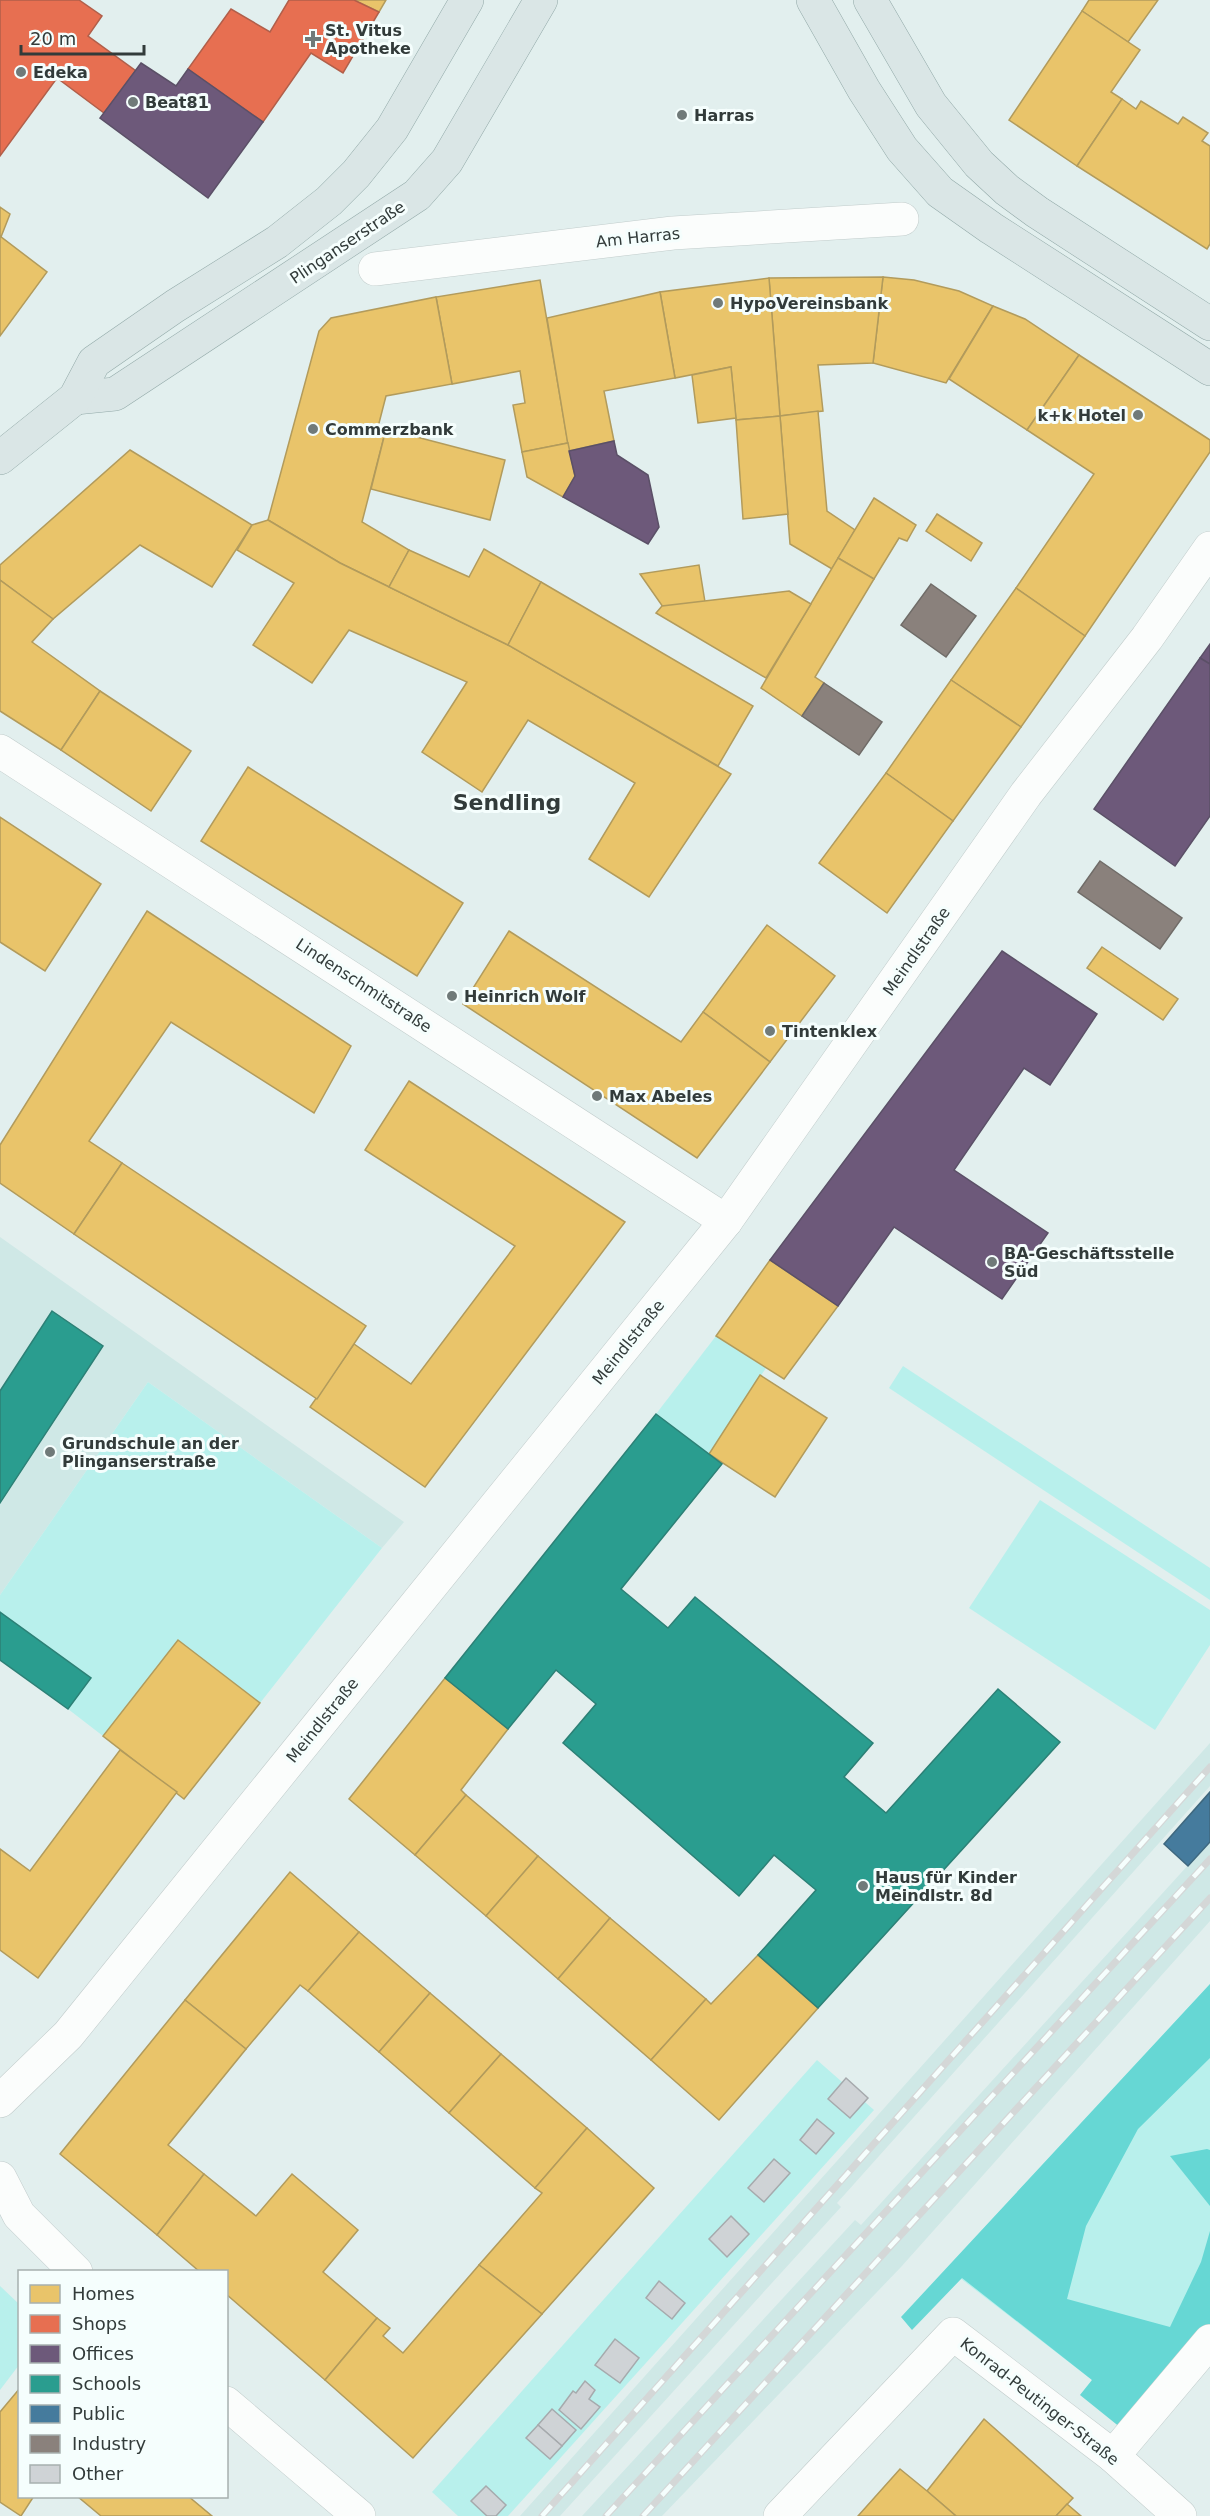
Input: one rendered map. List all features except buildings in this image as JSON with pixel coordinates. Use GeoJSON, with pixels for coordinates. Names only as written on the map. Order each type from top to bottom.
{"type":"FeatureCollection","features":[{"type":"Feature","properties":{"kind":"main road"},"geometry":{"type":"LineString","coordinates":[[0,458],[75,398],[94,362],[175,306],[277,242],[330,201],[356,174],[392,129],[467,0]]}},
{"type":"Feature","properties":{"kind":"main road","name":"Plinganserstraße"},"geometry":{"type":"LineString","coordinates":[[75,398],[115,394],[417,195],[447,162],[541,0]]}},
{"type":"Feature","properties":{"kind":"main road"},"geometry":{"type":"LineString","coordinates":[[813,0],[864,90],[902,149],[940,192],[1014,243],[1210,369]]}},
{"type":"Feature","properties":{"kind":"main road"},"geometry":{"type":"LineString","coordinates":[[870,0],[931,105],[993,177],[1037,212],[1210,324]]}},
{"type":"Feature","properties":{"kind":"street","name":"Am Harras"},"geometry":{"type":"LineString","coordinates":[[375,269],[673,232],[903,219]]}},
{"type":"Feature","properties":{"kind":"street","name":"Meindlstraße"},"geometry":{"type":"LineString","coordinates":[[0,2101],[69,2035],[726,1221],[1026,794],[1147,638],[1210,548]]}},
{"type":"Feature","properties":{"kind":"street","name":"Lindenschmitstraße"},"geometry":{"type":"LineString","coordinates":[[0,751],[726,1221]]}},
{"type":"Feature","properties":{"kind":"street"},"geometry":{"type":"LineString","coordinates":[[0,2178],[19,2215],[75,2270]]}},
{"type":"Feature","properties":{"kind":"street","name":"Konrad-Peutinger-Straße"},"geometry":{"type":"LineString","coordinates":[[780,2516],[954,2334],[1113,2456],[1180,2516]]}},
{"type":"Feature","properties":{"kind":"street"},"geometry":{"type":"LineString","coordinates":[[1113,2456],[1210,2341]]}},
{"type":"Feature","properties":{"kind":"street"},"geometry":{"type":"LineString","coordinates":[[228,2405],[359,2516]]}},
{"type":"Feature","properties":{"kind":"shaded area","name":"Grundschule an der Plinganserstraße"},"geometry":{"type":"Polygon","coordinates":[[[0,1237],[404,1522],[382,1548],[148,1382],[0,1595],[0,1237]]]}},
{"type":"Feature","properties":{"kind":"shaded area"},"geometry":{"type":"Polygon","coordinates":[[[716,1336],[766,1368],[709,1454],[656,1414],[716,1336]]]}},
{"type":"Feature","properties":{"kind":"shaded area"},"geometry":{"type":"Polygon","coordinates":[[[903,1366],[1210,1568],[1210,1600],[889,1388],[903,1366]]]}},
{"type":"Feature","properties":{"kind":"shaded area"},"geometry":{"type":"Polygon","coordinates":[[[148,1382],[382,1548],[260,1703],[178,1640],[103,1736],[68,1709],[90,1678],[0,1612],[0,1595],[148,1382]]]}},
{"type":"Feature","properties":{"kind":"shaded area"},"geometry":{"type":"Polygon","coordinates":[[[1040,1500],[1210,1610],[1210,1645],[1155,1730],[969,1608],[1040,1500]]]}},
{"type":"Feature","properties":{"kind":"shaded area"},"geometry":{"type":"Polygon","coordinates":[[[1210,1743],[1210,1786],[837,2203],[841,2207],[560,2516],[520,2516],[1210,1743]]]}},
{"type":"Feature","properties":{"kind":"shaded area"},"geometry":{"type":"Polygon","coordinates":[[[1210,1841],[1210,1921],[901,2267],[662,2516],[582,2516],[855,2220],[861,2225],[1210,1841]]]}},
{"type":"Feature","properties":{"kind":"shaded area"},"geometry":{"type":"Polygon","coordinates":[[[1210,1984],[1210,2325],[1080,2395],[1092,2380],[947,2268],[1210,1984]]]}},
{"type":"Feature","properties":{"kind":"shaded area"},"geometry":{"type":"Polygon","coordinates":[[[1210,1984],[1210,2058],[1138,2129],[1086,2226],[1067,2299],[1170,2327],[1201,2262],[1210,2231],[1210,2325],[1121,2428],[1080,2395],[1092,2380],[962,2278],[912,2330],[901,2317],[1210,1984]]]}},
{"type":"Feature","properties":{"kind":"shaded area"},"geometry":{"type":"Polygon","coordinates":[[[817,2060],[874,2110],[508,2516],[458,2516],[432,2492],[817,2060]]]}},
{"type":"Feature","properties":{"kind":"shaded area"},"geometry":{"type":"Polygon","coordinates":[[[1210,2150],[1210,2206],[1170,2156],[1210,2150]]]}},
{"type":"Feature","properties":{"kind":"shaded area"},"geometry":{"type":"Polygon","coordinates":[[[0,2286],[18,2303],[18,2366],[0,2390],[0,2286]]]}},
{"type":"Feature","properties":{"kind":"railway"},"geometry":{"type":"LineString","coordinates":[[542,2516],[1210,1767]]}},
{"type":"Feature","properties":{"kind":"railway"},"geometry":{"type":"LineString","coordinates":[[606,2516],[1210,1859]]}},
{"type":"Feature","properties":{"kind":"railway"},"geometry":{"type":"LineString","coordinates":[[643,2516],[1210,1898]]}},
{"type":"Feature","properties":{"kind":"place","name":"St. Vitus Apotheke"},"geometry":{"type":"Point","coordinates":[313,39]}},
{"type":"Feature","properties":{"kind":"place","name":"Edeka"},"geometry":{"type":"Point","coordinates":[21,72]}},
{"type":"Feature","properties":{"kind":"place","name":"Beat81"},"geometry":{"type":"Point","coordinates":[133,102]}},
{"type":"Feature","properties":{"kind":"place","name":"Harras"},"geometry":{"type":"Point","coordinates":[682,115]}},
{"type":"Feature","properties":{"kind":"place","name":"HypoVereinsbank"},"geometry":{"type":"Point","coordinates":[718,303]}},
{"type":"Feature","properties":{"kind":"place","name":"k+k Hotel"},"geometry":{"type":"Point","coordinates":[1138,415]}},
{"type":"Feature","properties":{"kind":"place","name":"Commerzbank"},"geometry":{"type":"Point","coordinates":[313,429]}},
{"type":"Feature","properties":{"kind":"place","name":"Heinrich Wolf"},"geometry":{"type":"Point","coordinates":[452,996]}},
{"type":"Feature","properties":{"kind":"place","name":"Tintenklex"},"geometry":{"type":"Point","coordinates":[770,1031]}},
{"type":"Feature","properties":{"kind":"place","name":"Max Abeles"},"geometry":{"type":"Point","coordinates":[597,1096]}},
{"type":"Feature","properties":{"kind":"place","name":"BA-Geschäftsstelle Süd"},"geometry":{"type":"Point","coordinates":[992,1262]}},
{"type":"Feature","properties":{"kind":"place","name":"Grundschule an der Plinganserstraße"},"geometry":{"type":"Point","coordinates":[50,1452]}},
{"type":"Feature","properties":{"kind":"place","name":"Haus für Kinder Meindlstr. 8d"},"geometry":{"type":"Point","coordinates":[863,1886]}},
{"type":"Feature","properties":{"kind":"district","name":"Sendling"},"geometry":{"type":"Point","coordinates":[507,802]}}]}
